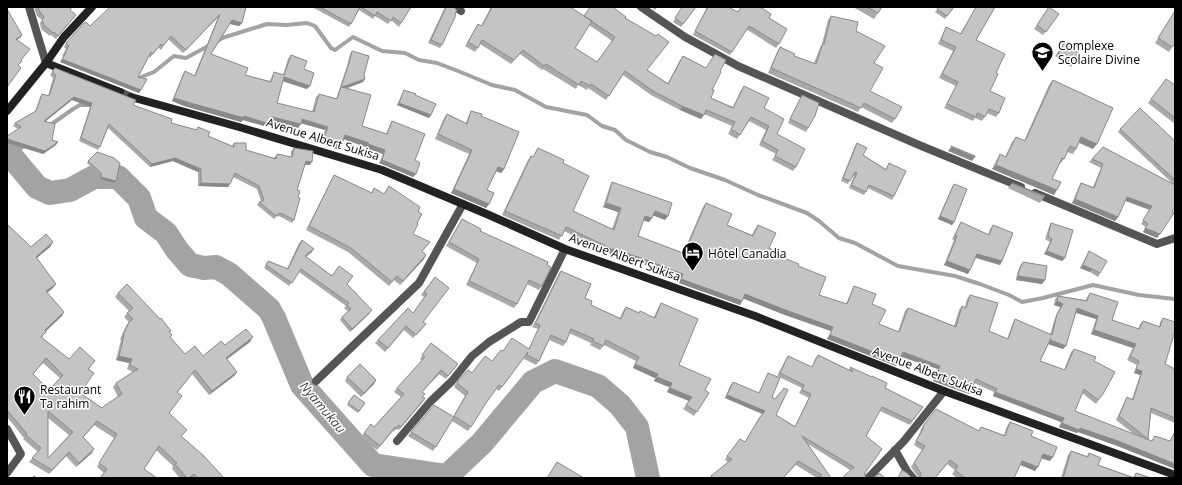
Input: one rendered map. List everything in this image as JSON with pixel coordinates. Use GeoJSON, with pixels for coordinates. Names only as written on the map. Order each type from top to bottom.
{"type":"FeatureCollection","features":[{"type":"Feature","properties":{"kind":"street"},"geometry":{"type":"LineString","coordinates":[[30,7],[46,64]]}},
{"type":"Feature","properties":{"kind":"street"},"geometry":{"type":"LineString","coordinates":[[7,111],[46,64],[64,37],[92,7]]}},
{"type":"Feature","properties":{"kind":"street"},"geometry":{"type":"LineString","coordinates":[[641,7],[686,37],[738,66],[919,145],[1157,244],[1175,238]]}},
{"type":"Feature","properties":{"kind":"street","name":"Avenue Albert Sukisa"},"geometry":{"type":"LineString","coordinates":[[46,64],[131,97],[239,127],[382,170],[565,249],[754,316],[944,391],[1175,475]]}},
{"type":"Feature","properties":{"kind":"street"},"geometry":{"type":"LineString","coordinates":[[316,381],[419,283],[463,204]]}},
{"type":"Feature","properties":{"kind":"street"},"geometry":{"type":"LineString","coordinates":[[397,441],[430,402],[452,382],[472,356],[489,342],[521,322],[529,322],[565,249]]}},
{"type":"Feature","properties":{"kind":"street"},"geometry":{"type":"LineString","coordinates":[[868,478],[904,440],[944,391]]}},
{"type":"Feature","properties":{"kind":"street"},"geometry":{"type":"LineString","coordinates":[[7,429],[22,454],[7,473]]}},
{"type":"Feature","properties":{"kind":"street"},"geometry":{"type":"LineString","coordinates":[[895,450],[907,471],[914,478]]}},
{"type":"Feature","properties":{"kind":"building"},"geometry":{"type":"Polygon","coordinates":[[[38,7],[72,7],[70,10],[76,15],[58,36],[44,25],[42,20],[44,17],[38,7]]]}},
{"type":"Feature","properties":{"kind":"building"},"geometry":{"type":"Polygon","coordinates":[[[110,7],[246,7],[242,23],[232,20],[211,54],[248,68],[245,75],[271,82],[274,72],[284,75],[291,55],[307,61],[304,69],[314,73],[310,86],[284,77],[277,103],[314,112],[319,94],[337,99],[352,51],[369,56],[364,75],[365,79],[342,87],[371,95],[362,126],[387,134],[392,121],[425,134],[415,160],[420,163],[416,174],[382,160],[385,150],[368,144],[369,143],[345,135],[341,146],[323,140],[328,127],[302,119],[301,124],[272,117],[270,124],[174,98],[185,71],[195,76],[220,14],[186,50],[171,36],[163,46],[161,44],[153,54],[151,52],[138,77],[147,79],[141,90],[62,59],[69,46],[66,43],[84,23],[86,22],[90,26],[110,7]]]}},
{"type":"Feature","properties":{"kind":"building"},"geometry":{"type":"Polygon","coordinates":[[[320,7],[360,7],[351,24],[320,7]]]}},
{"type":"Feature","properties":{"kind":"building"},"geometry":{"type":"Polygon","coordinates":[[[361,7],[411,7],[401,23],[393,17],[391,21],[377,12],[375,16],[361,7]]]}},
{"type":"Feature","properties":{"kind":"building"},"geometry":{"type":"Polygon","coordinates":[[[446,7],[453,7],[457,10],[442,45],[431,40],[446,7]]]}},
{"type":"Feature","properties":{"kind":"building"},"geometry":{"type":"Polygon","coordinates":[[[492,7],[570,7],[584,16],[590,7],[615,7],[614,8],[626,17],[625,18],[656,36],[658,34],[669,42],[647,70],[668,84],[683,56],[706,68],[715,54],[726,60],[712,90],[714,90],[711,98],[733,108],[744,86],[769,98],[764,108],[784,119],[777,134],[805,149],[796,167],[775,156],[778,150],[762,141],[769,126],[751,117],[740,135],[731,129],[735,122],[706,110],[704,115],[682,106],[653,91],[625,71],[609,96],[591,84],[590,86],[581,81],[579,85],[546,64],[544,66],[523,50],[514,60],[482,40],[478,48],[468,42],[478,24],[482,26],[492,7]],[[592,21],[575,48],[597,62],[615,37],[592,21]]]}},
{"type":"Feature","properties":{"kind":"building"},"geometry":{"type":"Polygon","coordinates":[[[682,7],[696,7],[683,24],[675,18],[682,7]]]}},
{"type":"Feature","properties":{"kind":"building"},"geometry":{"type":"Polygon","coordinates":[[[708,7],[728,7],[738,12],[741,7],[760,7],[771,14],[769,18],[787,29],[779,44],[749,26],[732,52],[695,31],[708,7]]]}},
{"type":"Feature","properties":{"kind":"building"},"geometry":{"type":"Polygon","coordinates":[[[867,7],[882,7],[878,13],[867,7]]]}},
{"type":"Feature","properties":{"kind":"building"},"geometry":{"type":"Polygon","coordinates":[[[939,7],[954,7],[947,16],[937,9],[939,7]]]}},
{"type":"Feature","properties":{"kind":"building"},"geometry":{"type":"Polygon","coordinates":[[[976,7],[995,7],[976,40],[1005,54],[996,73],[998,74],[990,91],[1005,98],[999,113],[989,109],[985,117],[977,113],[976,117],[947,104],[958,82],[942,74],[956,47],[941,40],[946,27],[961,34],[976,7]]]}},
{"type":"Feature","properties":{"kind":"building"},"geometry":{"type":"Polygon","coordinates":[[[1049,7],[1059,14],[1046,32],[1037,25],[1049,7]]]}},
{"type":"Feature","properties":{"kind":"building"},"geometry":{"type":"Polygon","coordinates":[[[7,9],[22,35],[16,39],[30,49],[18,65],[21,68],[7,87],[7,9]]]}},
{"type":"Feature","properties":{"kind":"building"},"geometry":{"type":"Polygon","coordinates":[[[1175,11],[1175,43],[1172,47],[1158,38],[1175,11]]]}},
{"type":"Feature","properties":{"kind":"building"},"geometry":{"type":"Polygon","coordinates":[[[831,16],[858,22],[856,31],[885,46],[874,63],[883,68],[870,91],[902,107],[895,119],[864,103],[861,108],[771,68],[780,47],[795,54],[794,56],[816,64],[823,43],[824,44],[831,16]]]}},
{"type":"Feature","properties":{"kind":"building"},"geometry":{"type":"Polygon","coordinates":[[[1064,43],[1080,54],[1074,63],[1058,53],[1064,43]]]}},
{"type":"Feature","properties":{"kind":"building"},"geometry":{"type":"Polygon","coordinates":[[[55,68],[136,100],[133,105],[172,119],[171,123],[197,130],[198,127],[210,132],[208,136],[234,147],[234,143],[246,143],[246,150],[276,159],[277,154],[292,157],[294,148],[313,151],[312,162],[306,161],[297,190],[300,191],[298,197],[300,198],[294,220],[281,213],[276,216],[259,202],[264,200],[259,186],[235,173],[230,184],[201,183],[201,169],[175,158],[152,164],[109,124],[100,147],[81,138],[92,103],[74,97],[44,121],[55,124],[52,140],[58,142],[45,151],[7,139],[7,136],[21,127],[15,123],[36,111],[42,94],[49,96],[56,75],[52,72],[55,68]]]}},
{"type":"Feature","properties":{"kind":"building"},"geometry":{"type":"Polygon","coordinates":[[[1166,79],[1175,85],[1175,118],[1151,99],[1166,79]]]}},
{"type":"Feature","properties":{"kind":"building"},"geometry":{"type":"Polygon","coordinates":[[[1053,80],[1113,108],[1097,144],[1081,137],[1076,149],[1070,146],[1064,159],[1062,158],[1052,179],[1061,182],[1057,190],[996,165],[1000,154],[1006,157],[1016,137],[1025,141],[1053,80]]]}},
{"type":"Feature","properties":{"kind":"building"},"geometry":{"type":"Polygon","coordinates":[[[404,90],[436,104],[431,115],[399,103],[404,90]]]}},
{"type":"Feature","properties":{"kind":"building"},"geometry":{"type":"Polygon","coordinates":[[[802,95],[819,103],[815,116],[808,128],[790,119],[802,95]]]}},
{"type":"Feature","properties":{"kind":"building"},"geometry":{"type":"Polygon","coordinates":[[[1140,108],[1175,141],[1175,180],[1120,129],[1140,108]]]}},
{"type":"Feature","properties":{"kind":"building"},"geometry":{"type":"Polygon","coordinates":[[[471,111],[482,114],[481,116],[519,132],[504,169],[498,167],[487,190],[494,193],[489,204],[454,189],[472,150],[438,134],[447,114],[467,124],[471,111]]]}},
{"type":"Feature","properties":{"kind":"building"},"geometry":{"type":"Polygon","coordinates":[[[857,143],[867,148],[863,155],[886,170],[889,163],[906,171],[894,196],[869,185],[866,192],[851,185],[857,173],[855,172],[850,181],[843,178],[857,143]]]}},
{"type":"Feature","properties":{"kind":"building"},"geometry":{"type":"Polygon","coordinates":[[[951,147],[975,156],[975,157],[951,147]]]}},
{"type":"Feature","properties":{"kind":"building"},"geometry":{"type":"Polygon","coordinates":[[[1103,147],[1175,185],[1175,208],[1172,212],[1174,213],[1160,234],[1145,228],[1148,224],[1143,220],[1152,206],[1127,197],[1118,217],[1075,199],[1081,183],[1094,188],[1103,164],[1092,159],[1103,147]]]}},
{"type":"Feature","properties":{"kind":"building"},"geometry":{"type":"Polygon","coordinates":[[[538,148],[564,160],[563,163],[589,176],[573,211],[614,230],[621,208],[606,203],[612,182],[672,203],[668,216],[655,211],[652,218],[645,216],[638,236],[683,253],[706,203],[732,214],[727,225],[753,236],[758,225],[776,233],[769,248],[773,250],[771,253],[826,277],[819,295],[847,304],[854,286],[876,294],[872,304],[886,310],[879,324],[899,332],[908,308],[956,327],[962,306],[966,308],[970,295],[998,303],[989,331],[1008,339],[1015,319],[1052,335],[1057,314],[1063,304],[1057,301],[1058,296],[1087,301],[1090,293],[1118,302],[1112,320],[1139,329],[1143,321],[1160,327],[1163,318],[1175,322],[1175,331],[1165,364],[1175,369],[1175,418],[1151,408],[1148,439],[1119,416],[1127,397],[1133,400],[1142,371],[1136,369],[1139,361],[1130,356],[1136,344],[1094,330],[1098,316],[1077,308],[1066,346],[1050,340],[1040,361],[1065,370],[1074,349],[1096,357],[1094,361],[1115,372],[1098,400],[1084,389],[1075,411],[1152,441],[1155,436],[1170,441],[1175,432],[1175,464],[1118,441],[1080,428],[1079,430],[1062,423],[1064,418],[995,392],[997,389],[976,379],[971,390],[936,377],[940,366],[903,352],[899,362],[830,335],[833,327],[745,294],[742,301],[681,279],[683,274],[638,257],[608,248],[566,227],[562,236],[505,211],[531,156],[533,157],[538,148]]]}},
{"type":"Feature","properties":{"kind":"building"},"geometry":{"type":"Polygon","coordinates":[[[97,152],[114,158],[120,163],[116,181],[101,177],[102,174],[88,161],[97,152]]]}},
{"type":"Feature","properties":{"kind":"building"},"geometry":{"type":"Polygon","coordinates":[[[334,175],[372,193],[374,188],[384,194],[389,186],[420,207],[418,212],[422,214],[413,234],[430,242],[422,251],[426,255],[403,281],[397,276],[392,282],[351,248],[309,226],[334,175]]]}},
{"type":"Feature","properties":{"kind":"building"},"geometry":{"type":"Polygon","coordinates":[[[1012,183],[1045,196],[1044,197],[1012,183]]]}},
{"type":"Feature","properties":{"kind":"building"},"geometry":{"type":"Polygon","coordinates":[[[954,184],[967,189],[954,222],[940,216],[954,184]]]}},
{"type":"Feature","properties":{"kind":"building"},"geometry":{"type":"Polygon","coordinates":[[[462,219],[481,229],[480,231],[548,262],[547,265],[551,267],[542,286],[529,280],[517,304],[469,281],[479,259],[449,242],[462,219]]]}},
{"type":"Feature","properties":{"kind":"building"},"geometry":{"type":"Polygon","coordinates":[[[961,222],[989,235],[993,225],[1013,233],[1002,261],[977,254],[970,270],[947,261],[957,236],[955,235],[961,222]]]}},
{"type":"Feature","properties":{"kind":"building"},"geometry":{"type":"Polygon","coordinates":[[[1051,223],[1073,230],[1065,258],[1047,251],[1052,239],[1048,236],[1051,223]]]}},
{"type":"Feature","properties":{"kind":"building"},"geometry":{"type":"Polygon","coordinates":[[[7,224],[31,247],[46,234],[53,242],[36,257],[56,284],[46,291],[64,312],[45,330],[46,332],[41,337],[69,359],[80,347],[95,361],[88,369],[94,373],[80,393],[102,408],[122,394],[116,383],[138,369],[130,365],[132,359],[119,356],[123,335],[129,322],[133,319],[127,313],[133,308],[118,293],[127,284],[160,319],[161,318],[171,331],[169,332],[172,335],[170,337],[185,354],[195,346],[203,356],[221,341],[225,345],[246,329],[253,337],[226,358],[237,372],[212,391],[195,370],[177,392],[182,396],[169,413],[187,430],[181,436],[204,456],[224,478],[198,478],[194,474],[187,478],[175,464],[177,463],[159,446],[144,469],[157,478],[100,478],[107,469],[99,463],[117,434],[97,421],[83,437],[94,449],[79,463],[69,452],[52,470],[32,458],[41,448],[26,435],[27,434],[7,410],[7,224]],[[46,358],[33,374],[49,390],[63,375],[46,358]],[[48,411],[48,458],[73,432],[48,411]]]}},
{"type":"Feature","properties":{"kind":"building"},"geometry":{"type":"Polygon","coordinates":[[[302,240],[314,249],[305,256],[332,276],[339,266],[353,276],[347,284],[372,310],[352,329],[342,317],[351,309],[347,305],[349,303],[301,269],[292,283],[266,265],[268,261],[288,269],[302,240]]]}},
{"type":"Feature","properties":{"kind":"building"},"geometry":{"type":"Polygon","coordinates":[[[1089,251],[1107,261],[1100,273],[1083,265],[1089,251]]]}},
{"type":"Feature","properties":{"kind":"building"},"geometry":{"type":"Polygon","coordinates":[[[1023,262],[1047,266],[1045,280],[1018,276],[1023,262]]]}},
{"type":"Feature","properties":{"kind":"building"},"geometry":{"type":"Polygon","coordinates":[[[561,271],[591,284],[585,298],[592,301],[591,305],[621,319],[626,307],[639,313],[640,311],[655,318],[661,303],[698,319],[679,365],[711,379],[705,390],[709,393],[697,412],[686,405],[692,397],[670,388],[672,383],[657,377],[658,374],[635,364],[639,357],[606,340],[603,346],[593,341],[594,339],[571,329],[566,342],[551,335],[539,361],[527,355],[528,352],[502,387],[499,385],[471,427],[454,416],[468,392],[457,382],[468,370],[472,373],[485,356],[492,361],[501,350],[503,351],[512,338],[529,349],[540,325],[535,323],[561,271]]]}},
{"type":"Feature","properties":{"kind":"building"},"geometry":{"type":"Polygon","coordinates":[[[435,277],[449,288],[423,322],[426,324],[416,335],[406,326],[388,348],[378,340],[408,308],[413,313],[427,294],[424,292],[435,277]]]}},
{"type":"Feature","properties":{"kind":"building"},"geometry":{"type":"Polygon","coordinates":[[[431,343],[458,364],[448,376],[441,370],[422,392],[425,394],[422,397],[425,398],[401,427],[399,425],[396,428],[395,427],[380,446],[364,433],[371,424],[374,427],[404,394],[397,388],[425,357],[422,355],[431,343]]]}},
{"type":"Feature","properties":{"kind":"building"},"geometry":{"type":"Polygon","coordinates":[[[818,355],[853,372],[850,367],[887,383],[885,388],[923,407],[912,421],[882,407],[866,436],[882,449],[865,473],[867,478],[842,478],[854,467],[802,436],[831,478],[817,478],[822,475],[798,461],[783,478],[713,478],[711,476],[732,459],[727,456],[740,439],[745,442],[765,411],[727,395],[733,382],[759,393],[768,373],[780,378],[772,397],[775,399],[784,388],[788,390],[776,415],[795,427],[811,394],[802,390],[804,385],[780,373],[788,356],[812,367],[818,355]]]}},
{"type":"Feature","properties":{"kind":"building"},"geometry":{"type":"Polygon","coordinates":[[[360,364],[376,380],[364,393],[347,377],[360,364]]]}},
{"type":"Feature","properties":{"kind":"building"},"geometry":{"type":"Polygon","coordinates":[[[354,395],[365,403],[359,411],[348,403],[354,395]]]}},
{"type":"Feature","properties":{"kind":"building"},"geometry":{"type":"Polygon","coordinates":[[[434,405],[454,417],[436,447],[411,432],[434,405]]]}},
{"type":"Feature","properties":{"kind":"building"},"geometry":{"type":"Polygon","coordinates":[[[936,409],[979,431],[981,427],[1005,436],[1010,422],[1033,431],[1031,436],[1057,447],[1053,457],[1043,454],[1038,467],[1022,461],[1014,478],[965,478],[955,470],[958,466],[950,460],[935,478],[920,478],[921,473],[914,463],[925,446],[916,441],[924,427],[923,426],[936,409]]]}},
{"type":"Feature","properties":{"kind":"building"},"geometry":{"type":"Polygon","coordinates":[[[1071,451],[1088,457],[1089,453],[1101,458],[1098,465],[1134,478],[1063,478],[1071,451]]]}},
{"type":"Feature","properties":{"kind":"building"},"geometry":{"type":"Polygon","coordinates":[[[557,462],[584,478],[547,478],[557,462]]]}},
{"type":"Feature","properties":{"kind":"building"},"geometry":{"type":"Polygon","coordinates":[[[902,470],[907,473],[912,478],[898,478],[902,470]]]}},
{"type":"Feature","properties":{"kind":"building"},"geometry":{"type":"Polygon","coordinates":[[[879,473],[885,478],[875,478],[879,473]]]}},
{"type":"Feature","properties":{"kind":"building"},"geometry":{"type":"Polygon","coordinates":[[[1136,473],[1151,478],[1134,478],[1136,473]]]}},
{"type":"Feature","properties":{"kind":"waterway"},"geometry":{"type":"LineString","coordinates":[[216,42],[222,38],[267,24],[286,25],[307,23],[315,26],[331,48],[335,50],[353,37],[382,51],[405,53],[419,60],[437,63],[492,85],[515,90],[546,107],[587,115],[602,126],[615,130],[626,140],[650,152],[667,157],[690,168],[725,180],[758,195],[807,213],[839,238],[855,243],[898,266],[955,276],[1009,295],[1022,302],[1093,285],[1139,295],[1175,299]]}},
{"type":"Feature","properties":{"kind":"waterway"},"geometry":{"type":"LineString","coordinates":[[138,80],[141,77],[154,72],[174,56],[186,58],[210,45]]}},
{"type":"Feature","properties":{"kind":"waterway"},"geometry":{"type":"LineString","coordinates":[[49,126],[80,105],[89,105]]}},
{"type":"Feature","properties":{"kind":"waterway"},"geometry":{"type":"LineString","coordinates":[[11,156],[25,145]]}},
{"type":"Feature","properties":{"kind":"waterway","name":"Nyamukau"},"geometry":{"type":"LineString","coordinates":[[7,148],[11,156],[37,187],[50,193],[70,190],[94,177],[118,177],[139,198],[146,218],[166,233],[177,250],[190,265],[204,268],[216,267],[229,274],[269,309],[302,385],[373,465],[447,476],[482,443],[533,382],[555,371],[598,386],[620,405],[637,427],[648,478]]}},
{"type":"Feature","properties":{"kind":"place","name":"Complexe Scolaire Divine"},"geometry":{"type":"Point","coordinates":[1043,72]}},
{"type":"Feature","properties":{"kind":"place","name":"Hôtel Canadia"},"geometry":{"type":"Point","coordinates":[693,272]}},
{"type":"Feature","properties":{"kind":"place","name":"Restaurant Ta rahim"},"geometry":{"type":"Point","coordinates":[24,416]}}]}
